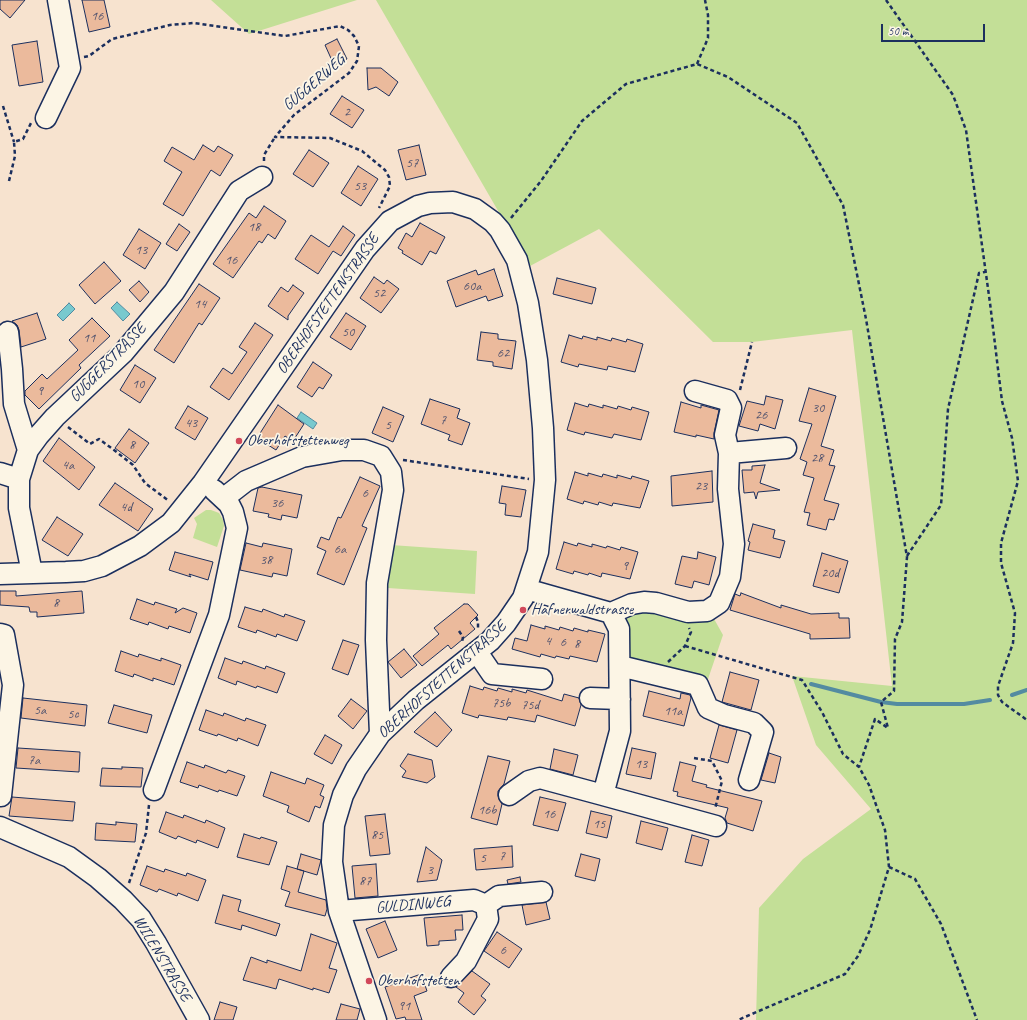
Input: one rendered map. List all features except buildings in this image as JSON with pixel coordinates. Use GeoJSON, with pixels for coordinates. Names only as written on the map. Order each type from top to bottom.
{"type":"FeatureCollection","features":[{"type":"Feature","properties":{"kind":"street"},"geometry":{"type":"LineString","coordinates":[[46,118],[70,68],[58,0]]}},
{"type":"Feature","properties":{"kind":"street","name":"GUGGERSTRASSE"},"geometry":{"type":"LineString","coordinates":[[32,573],[19,508],[19,479],[28,450],[38,435],[55,417],[123,353],[174,292],[239,191],[262,177]]}},
{"type":"Feature","properties":{"kind":"street","name":"OBERHOFSTETTENSTRASSE"},"geometry":{"type":"LineString","coordinates":[[0,574],[84,571],[102,566],[128,554],[171,523],[203,483],[364,249],[390,221],[406,211],[418,206],[442,202],[453,202],[475,209],[493,222],[500,230],[517,260],[528,303],[537,360],[543,428],[545,480],[538,552],[526,589],[518,606],[506,623],[469,647],[380,734],[356,769],[343,795],[334,825],[332,862],[339,911],[376,1020]]}},
{"type":"Feature","properties":{"kind":"street"},"geometry":{"type":"LineString","coordinates":[[8,332],[14,404],[28,450]]}},
{"type":"Feature","properties":{"kind":"street"},"geometry":{"type":"LineString","coordinates":[[526,589],[611,613],[632,604],[644,602],[656,603],[688,612],[707,611],[720,603],[730,577],[734,544],[728,488],[729,453],[726,435],[731,408],[727,400],[695,391]]}},
{"type":"Feature","properties":{"kind":"street"},"geometry":{"type":"LineString","coordinates":[[0,398],[19,445],[28,450]]}},
{"type":"Feature","properties":{"kind":"street"},"geometry":{"type":"LineString","coordinates":[[729,453],[786,448]]}},
{"type":"Feature","properties":{"kind":"street"},"geometry":{"type":"LineString","coordinates":[[224,498],[246,482],[302,457],[342,450],[364,450],[381,456],[391,472],[393,490],[377,583],[376,640],[380,734]]}},
{"type":"Feature","properties":{"kind":"street"},"geometry":{"type":"LineString","coordinates":[[0,473],[19,479]]}},
{"type":"Feature","properties":{"kind":"street"},"geometry":{"type":"LineString","coordinates":[[154,790],[219,614],[237,528],[233,512],[224,498],[203,483]]}},
{"type":"Feature","properties":{"kind":"street"},"geometry":{"type":"LineString","coordinates":[[603,795],[620,731],[619,629],[611,613]]}},
{"type":"Feature","properties":{"kind":"street"},"geometry":{"type":"LineString","coordinates":[[0,634],[4,635],[13,685],[1,796]]}},
{"type":"Feature","properties":{"kind":"street"},"geometry":{"type":"LineString","coordinates":[[469,647],[492,674],[542,679]]}},
{"type":"Feature","properties":{"kind":"street"},"geometry":{"type":"LineString","coordinates":[[620,666],[698,685],[708,708],[724,715],[754,723],[763,732],[749,780]]}},
{"type":"Feature","properties":{"kind":"street"},"geometry":{"type":"LineString","coordinates":[[590,698],[620,699]]}},
{"type":"Feature","properties":{"kind":"street"},"geometry":{"type":"LineString","coordinates":[[510,795],[529,781],[540,778],[713,825]]}},
{"type":"Feature","properties":{"kind":"street","name":"WILENSTRASSE"},"geometry":{"type":"LineString","coordinates":[[0,827],[69,857],[98,878],[123,900],[141,919],[149,931],[199,1020]]}},
{"type":"Feature","properties":{"kind":"street"},"geometry":{"type":"LineString","coordinates":[[451,978],[466,960],[488,919],[486,905],[499,896],[542,892]]}},
{"type":"Feature","properties":{"kind":"street","name":"GULDINWEG"},"geometry":{"type":"LineString","coordinates":[[339,911],[474,900],[486,905]]}},
{"type":"Feature","properties":{"kind":"path"},"geometry":{"type":"LineString","coordinates":[[697,64],[708,38],[708,15],[705,0]]}},
{"type":"Feature","properties":{"kind":"path"},"geometry":{"type":"LineString","coordinates":[[886,0],[953,95],[966,130],[1002,401],[1012,438],[1018,481],[1001,543],[1001,563],[1015,613],[1013,643],[998,686],[998,695],[1002,702],[1027,720]]}},
{"type":"Feature","properties":{"kind":"path","name":"GUGGERWEG"},"geometry":{"type":"LineString","coordinates":[[83,57],[89,56],[112,39],[170,25],[194,23],[285,36],[340,26],[348,30],[354,36],[359,46],[357,61],[348,73],[294,115],[275,137]]}},
{"type":"Feature","properties":{"kind":"path"},"geometry":{"type":"LineString","coordinates":[[500,230],[541,181],[582,121],[626,84],[697,64],[728,77],[797,123],[843,205],[866,319],[907,557],[902,622],[895,639],[894,691],[881,702],[888,728],[875,719],[859,767]]}},
{"type":"Feature","properties":{"kind":"path"},"geometry":{"type":"LineString","coordinates":[[2,106],[14,142],[15,156],[9,181]]}},
{"type":"Feature","properties":{"kind":"path"},"geometry":{"type":"LineString","coordinates":[[14,142],[24,139],[30,124],[35,120],[46,118]]}},
{"type":"Feature","properties":{"kind":"path"},"geometry":{"type":"LineString","coordinates":[[262,177],[264,155],[275,137]]}},
{"type":"Feature","properties":{"kind":"path","name":"GUGGERWEG"},"geometry":{"type":"LineString","coordinates":[[275,137],[330,138],[362,151],[385,170],[389,177],[390,186],[373,219],[382,228]]}},
{"type":"Feature","properties":{"kind":"path"},"geometry":{"type":"LineString","coordinates":[[907,557],[941,505],[948,410],[979,272],[986,272]]}},
{"type":"Feature","properties":{"kind":"path"},"geometry":{"type":"LineString","coordinates":[[731,408],[739,394],[752,342]]}},
{"type":"Feature","properties":{"kind":"path"},"geometry":{"type":"LineString","coordinates":[[55,417],[90,444],[99,440],[109,446],[132,466],[145,483],[172,503]]}},
{"type":"Feature","properties":{"kind":"path"},"geometry":{"type":"LineString","coordinates":[[381,456],[545,480]]}},
{"type":"Feature","properties":{"kind":"path"},"geometry":{"type":"LineString","coordinates":[[664,677],[669,660],[685,646],[691,632],[687,617],[688,612]]}},
{"type":"Feature","properties":{"kind":"path"},"geometry":{"type":"LineString","coordinates":[[476,617],[478,627]]}},
{"type":"Feature","properties":{"kind":"path"},"geometry":{"type":"LineString","coordinates":[[459,631],[469,647]]}},
{"type":"Feature","properties":{"kind":"path"},"geometry":{"type":"LineString","coordinates":[[685,646],[802,680],[822,712],[843,754],[859,767],[870,785],[885,830],[889,867],[870,930],[858,956],[845,974],[738,1020]]}},
{"type":"Feature","properties":{"kind":"path"},"geometry":{"type":"LineString","coordinates":[[694,758],[712,761],[722,781],[713,825]]}},
{"type":"Feature","properties":{"kind":"path"},"geometry":{"type":"LineString","coordinates":[[123,900],[146,833],[148,808],[154,790]]}},
{"type":"Feature","properties":{"kind":"path"},"geometry":{"type":"LineString","coordinates":[[889,867],[915,879],[941,924],[977,1020]]}},
{"type":"Feature","properties":{"kind":"green space"},"geometry":{"type":"Polygon","coordinates":[[[211,0],[357,0],[249,34],[211,0]]]}},
{"type":"Feature","properties":{"kind":"green space"},"geometry":{"type":"Polygon","coordinates":[[[376,0],[1027,0],[1027,1020],[756,1020],[759,908],[803,859],[871,809],[816,745],[792,676],[892,686],[852,330],[752,342],[713,342],[599,229],[530,266],[376,0]]]}},
{"type":"Feature","properties":{"kind":"green space"},"geometry":{"type":"Polygon","coordinates":[[[206,510],[219,513],[223,520],[224,526],[217,547],[193,538],[197,524],[194,518],[206,510]]]}},
{"type":"Feature","properties":{"kind":"green space"},"geometry":{"type":"Polygon","coordinates":[[[391,545],[477,551],[475,594],[388,588],[391,545]]]}},
{"type":"Feature","properties":{"kind":"green space"},"geometry":{"type":"Polygon","coordinates":[[[638,607],[713,617],[723,635],[707,682],[628,661],[625,621],[638,607]]]}},
{"type":"Feature","properties":{"kind":"water"},"geometry":{"type":"Polygon","coordinates":[[[117,302],[130,314],[123,321],[111,308],[117,302]]]}},
{"type":"Feature","properties":{"kind":"water"},"geometry":{"type":"Polygon","coordinates":[[[69,303],[75,309],[63,321],[57,315],[69,303]]]}},
{"type":"Feature","properties":{"kind":"water"},"geometry":{"type":"Polygon","coordinates":[[[301,412],[317,423],[313,429],[297,418],[301,412]]]}},
{"type":"Feature","properties":{"kind":"waterway"},"geometry":{"type":"LineString","coordinates":[[811,684],[881,702],[897,704],[964,704],[990,700]]}},
{"type":"Feature","properties":{"kind":"waterway"},"geometry":{"type":"LineString","coordinates":[[1012,695],[1027,690]]}},
{"type":"Feature","properties":{"kind":"place","name":"Oberhofstettenweg"},"geometry":{"type":"Point","coordinates":[239,441]}},
{"type":"Feature","properties":{"kind":"place","name":"Hafnerwaldstrasse"},"geometry":{"type":"Point","coordinates":[523,610]}},
{"type":"Feature","properties":{"kind":"place","name":"Oberhofstetten"},"geometry":{"type":"Point","coordinates":[369,981]}}]}
